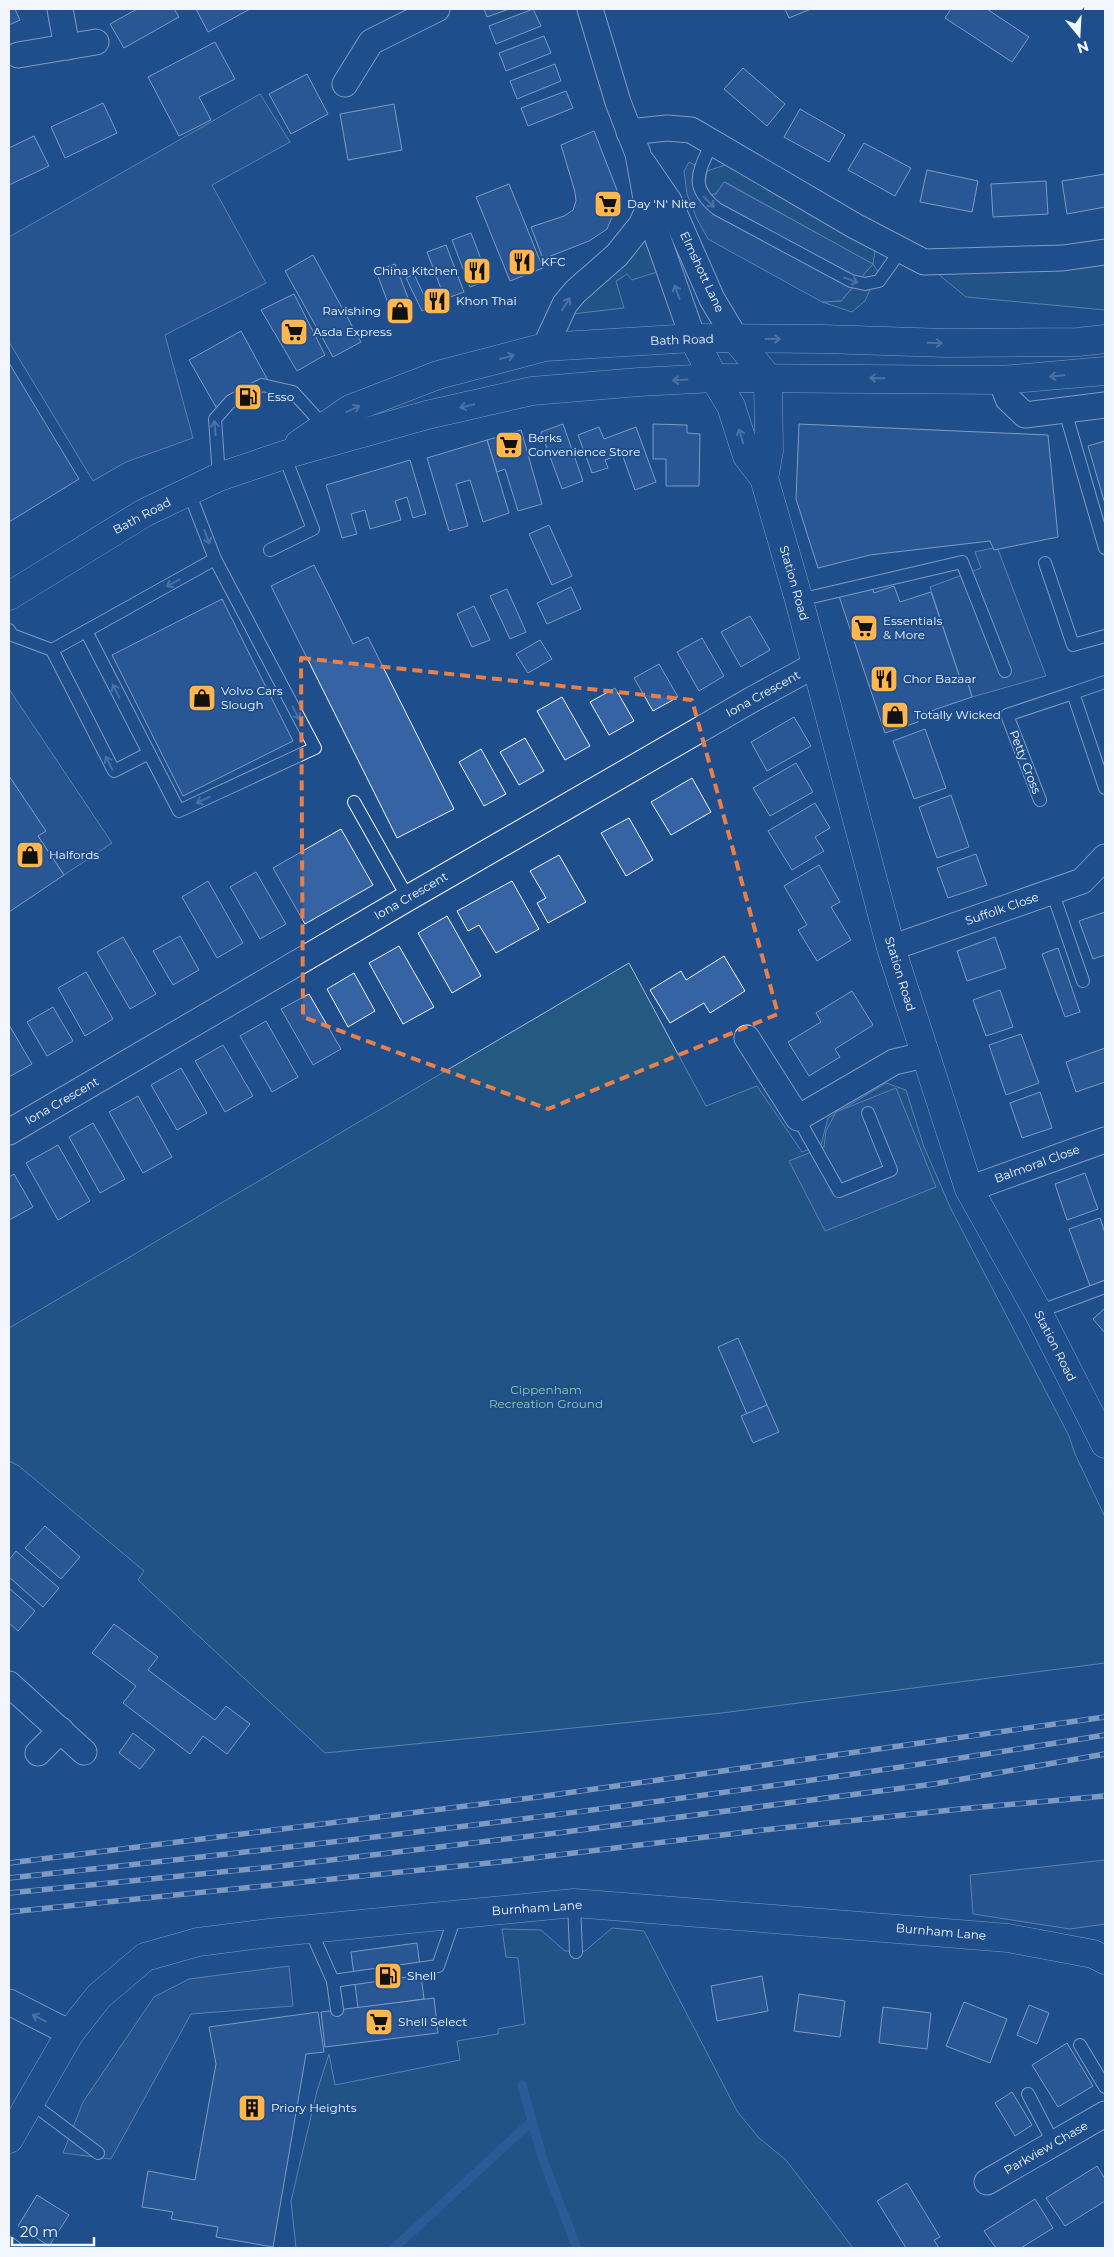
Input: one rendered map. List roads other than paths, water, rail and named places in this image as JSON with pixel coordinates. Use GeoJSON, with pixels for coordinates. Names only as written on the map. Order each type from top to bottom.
{"type":"FeatureCollection","features":[{"type":"Feature","properties":{"kind":"street"},"geometry":{"type":"LineString","coordinates":[[60,9],[67,47]]}},
{"type":"Feature","properties":{"kind":"street"},"geometry":{"type":"LineString","coordinates":[[344,84],[371,42],[437,9]]}},
{"type":"Feature","properties":{"kind":"street","name":"Elmshott Lane"},"geometry":{"type":"LineString","coordinates":[[590,9],[633,143],[648,210],[693,338]]}},
{"type":"Feature","properties":{"kind":"street"},"geometry":{"type":"LineString","coordinates":[[18,54],[96,42]]}},
{"type":"Feature","properties":{"kind":"street"},"geometry":{"type":"LineString","coordinates":[[633,143],[667,128],[691,130],[855,226],[924,262],[1063,258],[1105,252]]}},
{"type":"Feature","properties":{"kind":"street","name":"Elmshott Lane"},"geometry":{"type":"LineString","coordinates":[[633,143],[669,201],[712,299],[736,339]]}},
{"type":"Feature","properties":{"kind":"street"},"geometry":{"type":"LineString","coordinates":[[545,347],[565,304],[576,291],[617,255],[641,225],[648,210]]}},
{"type":"Feature","properties":{"kind":"street","name":"Bath Road"},"geometry":{"type":"LineString","coordinates":[[284,455],[350,409],[438,376],[545,347],[693,338],[824,339],[946,343],[1105,340]]}},
{"type":"Feature","properties":{"kind":"street","name":"Station Road"},"geometry":{"type":"LineString","coordinates":[[693,338],[731,406],[747,456],[764,478],[817,664],[891,948],[924,1055],[969,1189],[1038,1312],[1105,1444]]}},
{"type":"Feature","properties":{"kind":"street"},"geometry":{"type":"LineString","coordinates":[[736,339],[768,378]]}},
{"type":"Feature","properties":{"kind":"street","name":"Bath Road"},"geometry":{"type":"LineString","coordinates":[[9,596],[144,513],[220,476],[284,455],[427,415],[532,391],[714,378],[1001,380],[1105,371]]}},
{"type":"Feature","properties":{"kind":"street","name":"Station Road"},"geometry":{"type":"LineString","coordinates":[[764,478],[769,450],[768,378]]}},
{"type":"Feature","properties":{"kind":"street"},"geometry":{"type":"LineString","coordinates":[[1001,380],[1008,399],[1025,415],[1105,405]]}},
{"type":"Feature","properties":{"kind":"street","name":"Iona Crescent"},"geometry":{"type":"LineString","coordinates":[[9,1132],[408,898],[817,664]]}},
{"type":"Feature","properties":{"kind":"street","name":"Suffolk Close"},"geometry":{"type":"LineString","coordinates":[[891,948],[1082,881],[1105,857]]}},
{"type":"Feature","properties":{"kind":"street"},"geometry":{"type":"LineString","coordinates":[[747,1038],[798,1118],[894,1062],[924,1055]]}},
{"type":"Feature","properties":{"kind":"street","name":"Balmoral Close"},"geometry":{"type":"LineString","coordinates":[[969,1189],[1105,1140]]}},
{"type":"Feature","properties":{"kind":"street"},"geometry":{"type":"LineString","coordinates":[[9,1684],[84,1752]]}},
{"type":"Feature","properties":{"kind":"street"},"geometry":{"type":"LineString","coordinates":[[38,1753],[61,1730]]}},
{"type":"Feature","properties":{"kind":"street","name":"Burnham Lane"},"geometry":{"type":"LineString","coordinates":[[9,2139],[70,2033],[99,1996],[145,1957],[198,1942],[310,1928],[574,1903],[1008,1938],[1093,1954],[1105,1960]]}},
{"type":"Feature","properties":{"kind":"street"},"geometry":{"type":"LineString","coordinates":[[9,2002],[70,2033]]}},
{"type":"Feature","properties":{"kind":"street","name":"Parkview Chase"},"geometry":{"type":"LineString","coordinates":[[987,2182],[1105,2114]]}},
{"type":"Feature","properties":{"kind":"lane"},"geometry":{"type":"LineString","coordinates":[[712,142],[698,175],[699,189],[707,201],[717,209],[851,281],[864,284],[879,280],[901,250]]}},
{"type":"Feature","properties":{"kind":"lane"},"geometry":{"type":"LineString","coordinates":[[220,476],[215,419],[231,401],[262,385],[292,392],[324,426]]}},
{"type":"Feature","properties":{"kind":"lane"},"geometry":{"type":"LineString","coordinates":[[1065,411],[1105,548]]}},
{"type":"Feature","properties":{"kind":"lane"},"geometry":{"type":"LineString","coordinates":[[270,550],[313,529],[284,455]]}},
{"type":"Feature","properties":{"kind":"lane"},"geometry":{"type":"LineString","coordinates":[[86,631],[179,811],[315,748],[215,559],[189,492]]}},
{"type":"Feature","properties":{"kind":"lane"},"geometry":{"type":"LineString","coordinates":[[52,650],[215,559]]}},
{"type":"Feature","properties":{"kind":"lane"},"geometry":{"type":"LineString","coordinates":[[799,600],[962,562],[1005,671]]}},
{"type":"Feature","properties":{"kind":"lane"},"geometry":{"type":"LineString","coordinates":[[1045,563],[1073,646],[1105,636]]}},
{"type":"Feature","properties":{"kind":"lane"},"geometry":{"type":"LineString","coordinates":[[9,630],[12,635],[52,650],[114,771],[148,753]]}},
{"type":"Feature","properties":{"kind":"lane"},"geometry":{"type":"LineString","coordinates":[[1105,682],[1073,692],[1105,788]]}},
{"type":"Feature","properties":{"kind":"lane","name":"Petty Cross"},"geometry":{"type":"LineString","coordinates":[[1040,800],[1007,715],[1073,692]]}},
{"type":"Feature","properties":{"kind":"lane"},"geometry":{"type":"LineString","coordinates":[[354,802],[408,898]]}},
{"type":"Feature","properties":{"kind":"lane"},"geometry":{"type":"LineString","coordinates":[[1052,891],[1083,981]]}},
{"type":"Feature","properties":{"kind":"lane"},"geometry":{"type":"LineString","coordinates":[[798,1118],[839,1191],[891,1170],[868,1113]]}},
{"type":"Feature","properties":{"kind":"lane"},"geometry":{"type":"LineString","coordinates":[[1038,1312],[1105,1287]]}},
{"type":"Feature","properties":{"kind":"lane"},"geometry":{"type":"LineString","coordinates":[[574,1903],[576,1952]]}},
{"type":"Feature","properties":{"kind":"lane"},"geometry":{"type":"LineString","coordinates":[[333,1981],[438,1966],[456,1914]]}},
{"type":"Feature","properties":{"kind":"lane"},"geometry":{"type":"LineString","coordinates":[[310,1928],[333,1981],[337,2010]]}},
{"type":"Feature","properties":{"kind":"lane"},"geometry":{"type":"LineString","coordinates":[[1080,2045],[1105,2087]]}},
{"type":"Feature","properties":{"kind":"lane"},"geometry":{"type":"LineString","coordinates":[[1028,2094],[1054,2144]]}},
{"type":"Feature","properties":{"kind":"lane"},"geometry":{"type":"LineString","coordinates":[[30,2102],[98,2153]]}},
{"type":"Feature","properties":{"kind":"lane"},"geometry":{"type":"LineString","coordinates":[[9,2244],[16,2248]]}},
{"type":"Feature","properties":{"kind":"waterway"},"geometry":{"type":"LineString","coordinates":[[522,2085],[543,2160],[577,2248]]}},
{"type":"Feature","properties":{"kind":"waterway"},"geometry":{"type":"LineString","coordinates":[[394,2248],[531,2122]]}},
{"type":"Feature","properties":{"kind":"railway"},"geometry":{"type":"LineString","coordinates":[[9,1863],[538,1797],[1105,1717]]}},
{"type":"Feature","properties":{"kind":"railway"},"geometry":{"type":"LineString","coordinates":[[9,1878],[284,1848],[558,1814],[832,1777],[1105,1735]]}},
{"type":"Feature","properties":{"kind":"railway"},"geometry":{"type":"LineString","coordinates":[[9,1893],[272,1867],[565,1832],[934,1784],[1105,1754]]}},
{"type":"Feature","properties":{"kind":"railway"},"geometry":{"type":"LineString","coordinates":[[9,1912],[499,1862],[763,1830],[970,1808],[1105,1796]]}},
{"type":"Feature","properties":{"kind":"place","name":"Day 'N' Nite"},"geometry":{"type":"Point","coordinates":[608,204]}},
{"type":"Feature","properties":{"kind":"place","name":"KFC"},"geometry":{"type":"Point","coordinates":[522,262]}},
{"type":"Feature","properties":{"kind":"place","name":"China Kitchen"},"geometry":{"type":"Point","coordinates":[477,271]}},
{"type":"Feature","properties":{"kind":"place","name":"Khon Thai"},"geometry":{"type":"Point","coordinates":[437,301]}},
{"type":"Feature","properties":{"kind":"place","name":"Ravishing"},"geometry":{"type":"Point","coordinates":[400,311]}},
{"type":"Feature","properties":{"kind":"place","name":"Asda Express"},"geometry":{"type":"Point","coordinates":[294,332]}},
{"type":"Feature","properties":{"kind":"place","name":"Esso"},"geometry":{"type":"Point","coordinates":[248,397]}},
{"type":"Feature","properties":{"kind":"place","name":"Berks Convenience Store"},"geometry":{"type":"Point","coordinates":[509,445]}},
{"type":"Feature","properties":{"kind":"place","name":"Essentials & More"},"geometry":{"type":"Point","coordinates":[864,628]}},
{"type":"Feature","properties":{"kind":"place","name":"Chor Bazaar"},"geometry":{"type":"Point","coordinates":[884,679]}},
{"type":"Feature","properties":{"kind":"place","name":"Volvo Cars Slough"},"geometry":{"type":"Point","coordinates":[202,698]}},
{"type":"Feature","properties":{"kind":"place","name":"Totally Wicked"},"geometry":{"type":"Point","coordinates":[895,715]}},
{"type":"Feature","properties":{"kind":"place","name":"Halfords"},"geometry":{"type":"Point","coordinates":[30,855]}},
{"type":"Feature","properties":{"kind":"place","name":"Shell"},"geometry":{"type":"Point","coordinates":[388,1976]}},
{"type":"Feature","properties":{"kind":"place","name":"Shell Select"},"geometry":{"type":"Point","coordinates":[379,2022]}},
{"type":"Feature","properties":{"kind":"place","name":"Priory Heights"},"geometry":{"type":"Point","coordinates":[252,2108]}},
{"type":"Feature","properties":{"kind":"park label","name":"Cippenham Recreation Ground"},"geometry":{"type":"Point","coordinates":[546,1397]}}]}
